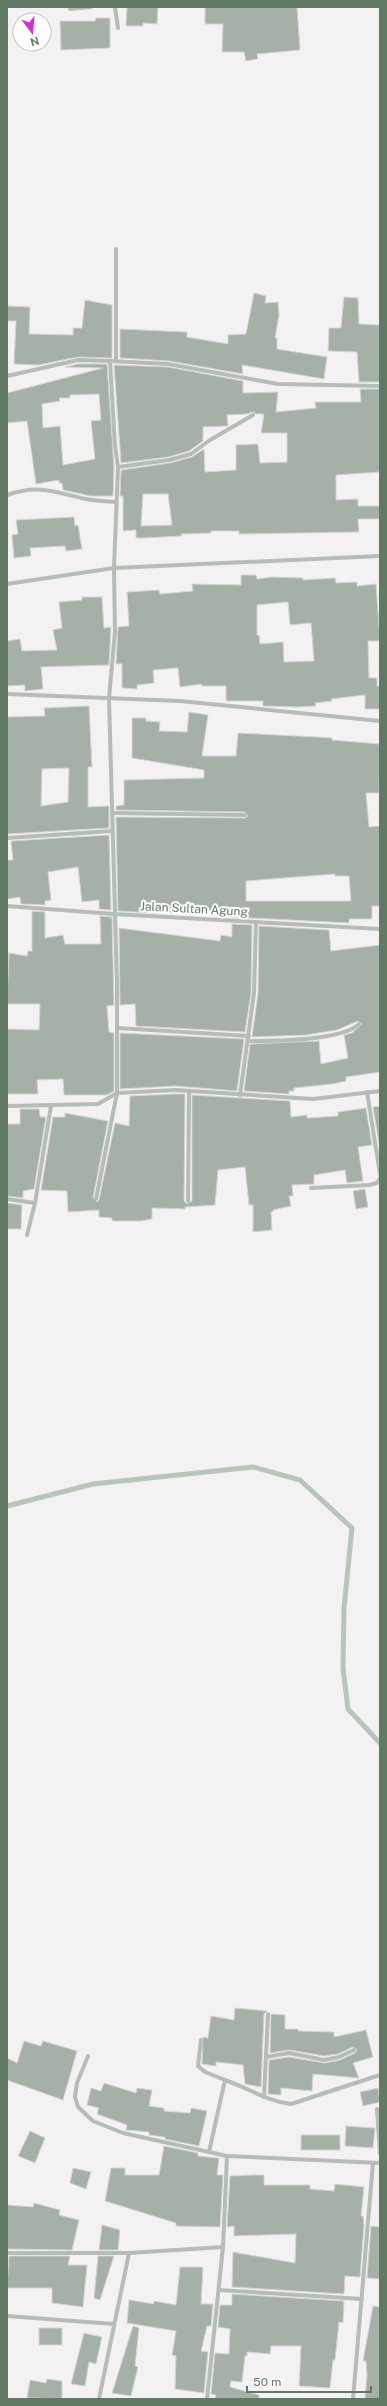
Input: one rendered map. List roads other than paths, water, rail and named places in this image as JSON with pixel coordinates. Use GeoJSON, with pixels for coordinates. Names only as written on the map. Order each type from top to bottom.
{"type":"FeatureCollection","features":[{"type":"Feature","properties":{"kind":"street"},"geometry":{"type":"LineString","coordinates":[[70,9],[91,7]]}},
{"type":"Feature","properties":{"kind":"street"},"geometry":{"type":"LineString","coordinates":[[115,7],[118,28]]}},
{"type":"Feature","properties":{"kind":"street"},"geometry":{"type":"LineString","coordinates":[[116,249],[116,361]]}},
{"type":"Feature","properties":{"kind":"street"},"geometry":{"type":"LineString","coordinates":[[7,376],[78,360],[116,361],[168,364],[278,384],[380,386]]}},
{"type":"Feature","properties":{"kind":"street"},"geometry":{"type":"LineString","coordinates":[[96,1199],[117,1094],[117,1028],[109,698],[115,632],[114,568],[118,467],[114,446],[110,361]]}},
{"type":"Feature","properties":{"kind":"street"},"geometry":{"type":"LineString","coordinates":[[118,467],[169,460],[191,454],[210,440],[253,415]]}},
{"type":"Feature","properties":{"kind":"street"},"geometry":{"type":"LineString","coordinates":[[7,495],[20,490],[50,489],[86,500],[116,502]]}},
{"type":"Feature","properties":{"kind":"street"},"geometry":{"type":"LineString","coordinates":[[7,584],[114,568],[380,556]]}},
{"type":"Feature","properties":{"kind":"street"},"geometry":{"type":"LineString","coordinates":[[7,694],[180,702],[380,720]]}},
{"type":"Feature","properties":{"kind":"street"},"geometry":{"type":"LineString","coordinates":[[112,813],[245,815]]}},
{"type":"Feature","properties":{"kind":"street"},"geometry":{"type":"LineString","coordinates":[[7,838],[112,831]]}},
{"type":"Feature","properties":{"kind":"street","name":"Jalan Sultan Agung"},"geometry":{"type":"LineString","coordinates":[[7,906],[114,914],[380,929]]}},
{"type":"Feature","properties":{"kind":"street"},"geometry":{"type":"LineString","coordinates":[[240,1095],[249,1039],[254,993],[256,922]]}},
{"type":"Feature","properties":{"kind":"street"},"geometry":{"type":"LineString","coordinates":[[117,1028],[284,1041],[327,1036],[346,1032],[359,1024]]}},
{"type":"Feature","properties":{"kind":"street"},"geometry":{"type":"LineString","coordinates":[[188,1201],[189,1091]]}},
{"type":"Feature","properties":{"kind":"street"},"geometry":{"type":"LineString","coordinates":[[7,1106],[98,1104],[117,1094],[189,1091],[313,1099],[380,1091]]}},
{"type":"Feature","properties":{"kind":"street"},"geometry":{"type":"LineString","coordinates":[[367,1092],[380,1174]]}},
{"type":"Feature","properties":{"kind":"street"},"geometry":{"type":"LineString","coordinates":[[28,1235],[35,1203],[51,1106]]}},
{"type":"Feature","properties":{"kind":"street"},"geometry":{"type":"LineString","coordinates":[[311,1188],[369,1185],[377,1183],[380,1178]]}},
{"type":"Feature","properties":{"kind":"street"},"geometry":{"type":"LineString","coordinates":[[7,1199],[35,1203]]}},
{"type":"Feature","properties":{"kind":"street"},"geometry":{"type":"LineString","coordinates":[[264,2097],[268,2014]]}},
{"type":"Feature","properties":{"kind":"street"},"geometry":{"type":"LineString","coordinates":[[201,2040],[198,2066],[205,2072],[225,2082],[276,2102],[291,2104],[380,2075]]}},
{"type":"Feature","properties":{"kind":"street"},"geometry":{"type":"LineString","coordinates":[[266,2057],[289,2052],[324,2060],[339,2058],[354,2050]]}},
{"type":"Feature","properties":{"kind":"street"},"geometry":{"type":"LineString","coordinates":[[88,2056],[77,2083],[75,2097],[78,2107],[93,2121],[123,2133],[227,2156],[380,2163]]}},
{"type":"Feature","properties":{"kind":"street"},"geometry":{"type":"LineString","coordinates":[[209,2152],[225,2082]]}},
{"type":"Feature","properties":{"kind":"street"},"geometry":{"type":"LineString","coordinates":[[377,2109],[380,2153]]}},
{"type":"Feature","properties":{"kind":"street"},"geometry":{"type":"LineString","coordinates":[[206,2399],[224,2247],[227,2156]]}},
{"type":"Feature","properties":{"kind":"street"},"geometry":{"type":"LineString","coordinates":[[353,2399],[373,2163]]}},
{"type":"Feature","properties":{"kind":"street"},"geometry":{"type":"LineString","coordinates":[[7,2254],[129,2253],[224,2247]]}},
{"type":"Feature","properties":{"kind":"street"},"geometry":{"type":"LineString","coordinates":[[99,2399],[129,2253]]}},
{"type":"Feature","properties":{"kind":"street"},"geometry":{"type":"LineString","coordinates":[[219,2290],[362,2299]]}},
{"type":"Feature","properties":{"kind":"street"},"geometry":{"type":"LineString","coordinates":[[7,2316],[114,2324]]}},
{"type":"Feature","properties":{"kind":"waterway"},"geometry":{"type":"LineString","coordinates":[[7,1506],[93,1484],[253,1467],[300,1480],[352,1528],[344,1608],[343,1668],[348,1709],[380,1743]]}}]}
